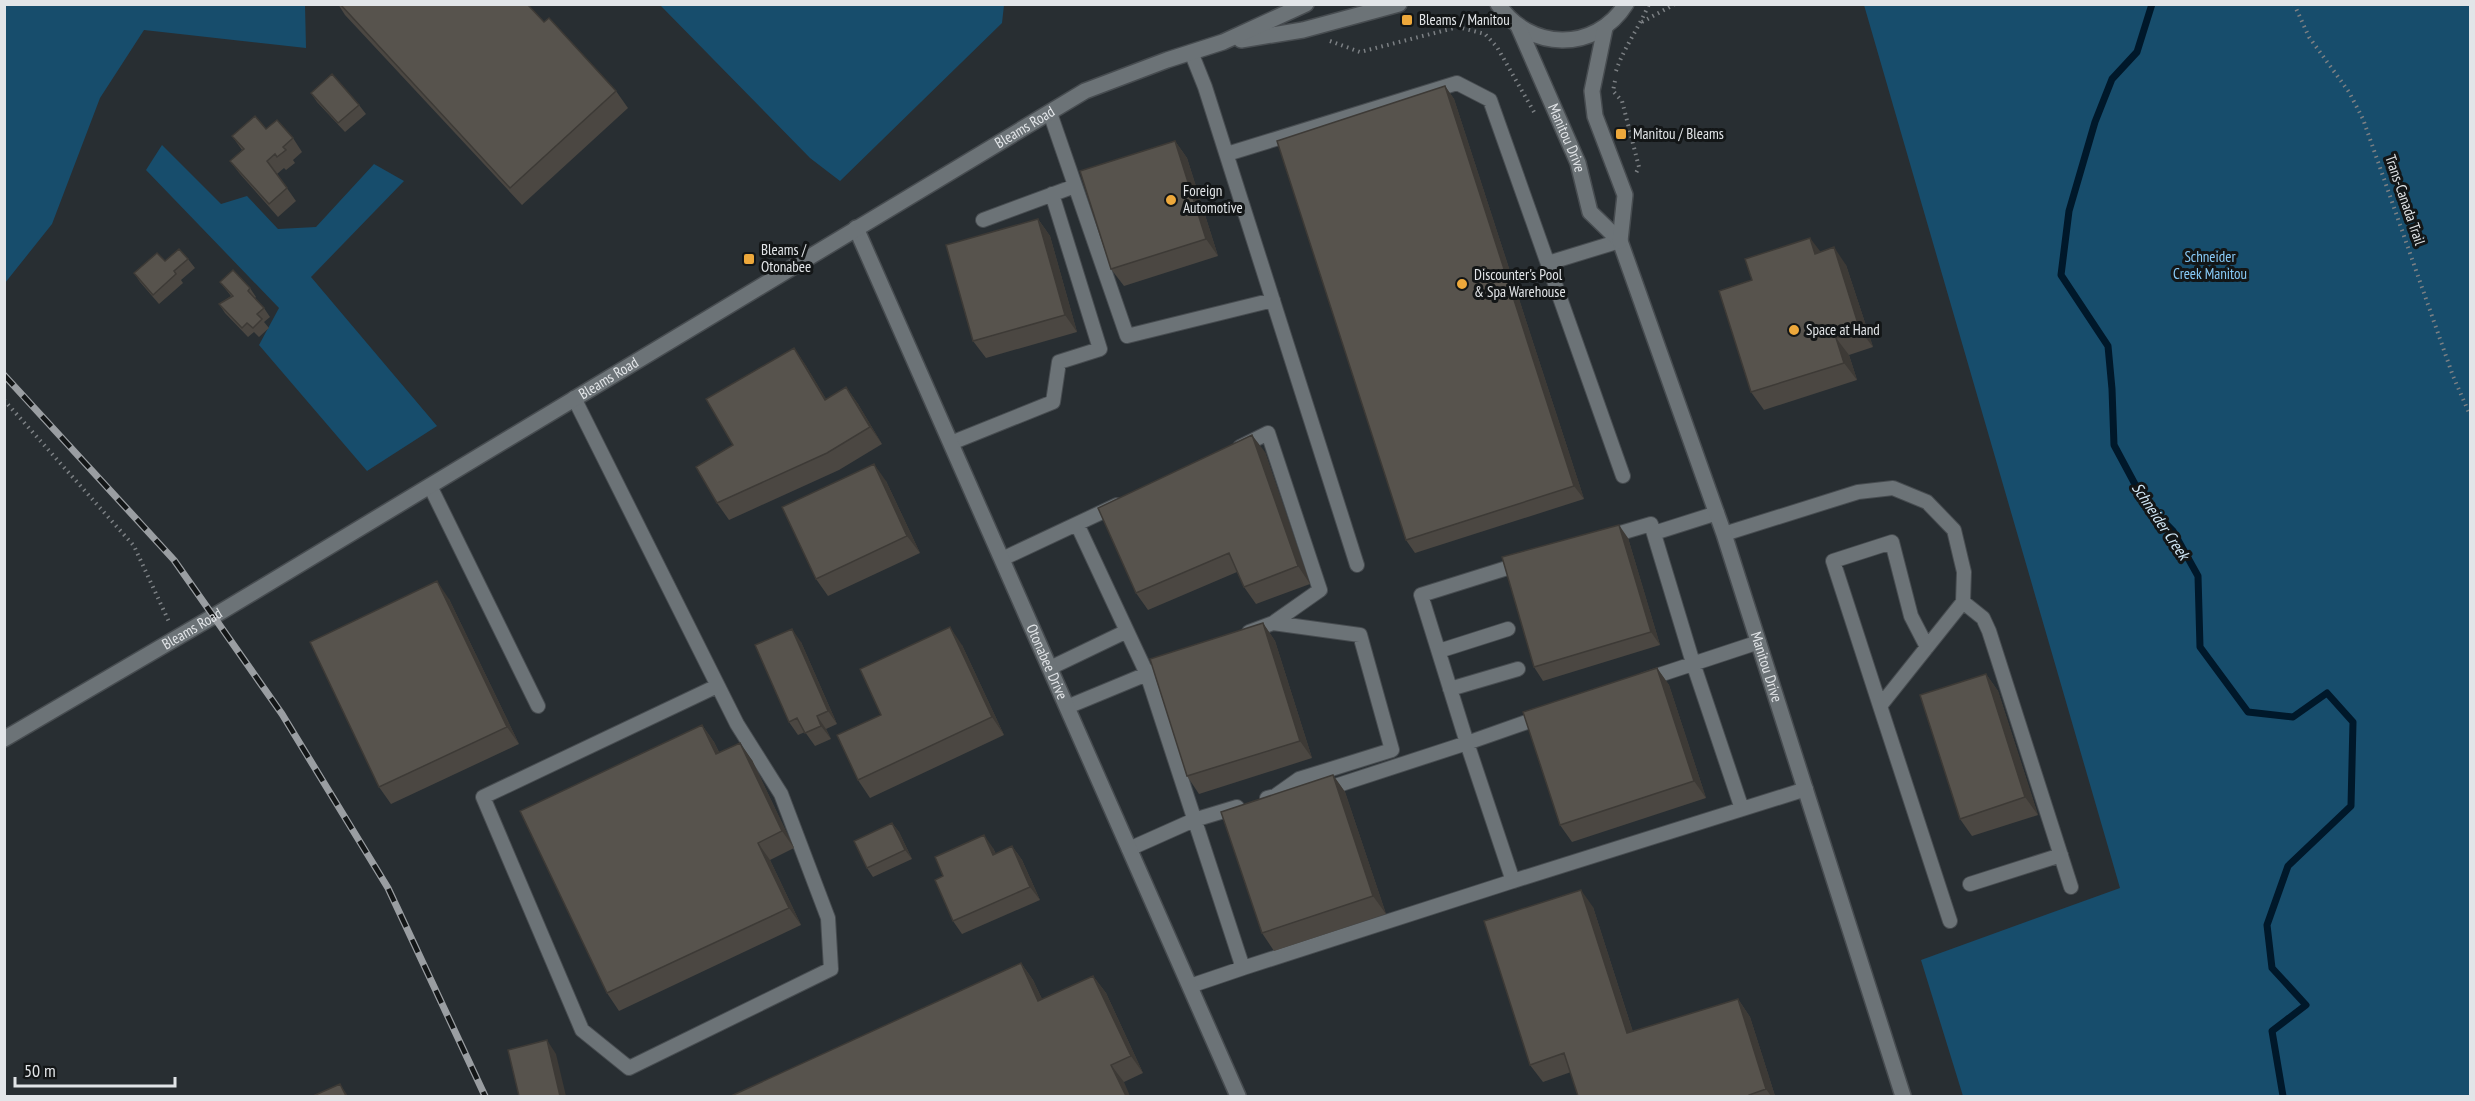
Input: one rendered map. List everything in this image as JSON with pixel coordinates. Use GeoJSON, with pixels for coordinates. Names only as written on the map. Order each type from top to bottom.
{"type":"FeatureCollection","features":[{"type":"Feature","properties":{"kind":"main road","name":"Bleams Road"},"geometry":{"type":"LineString","coordinates":[[4,739],[177,638],[1085,91],[1223,42],[1306,4]]}},
{"type":"Feature","properties":{"kind":"main road","name":"Bleams Road"},"geometry":{"type":"LineString","coordinates":[[1223,42],[1304,30],[1399,4]]}},
{"type":"Feature","properties":{"kind":"main road"},"geometry":{"type":"LineString","coordinates":[[1498,4],[1519,28],[1543,39],[1562,41],[1581,39],[1605,28],[1626,4]]}},
{"type":"Feature","properties":{"kind":"main road","name":"Manitou Drive"},"geometry":{"type":"LineString","coordinates":[[1519,28],[1578,163],[1590,212],[1620,241]]}},
{"type":"Feature","properties":{"kind":"main road","name":"Manitou Drive"},"geometry":{"type":"LineString","coordinates":[[1605,28],[1592,91],[1595,116],[1625,195],[1620,241],[1724,534],[1903,1096]]}},
{"type":"Feature","properties":{"kind":"main road","name":"Otonabee Drive"},"geometry":{"type":"LineString","coordinates":[[856,228],[1238,1096]]}},
{"type":"Feature","properties":{"kind":"lane"},"geometry":{"type":"LineString","coordinates":[[1191,52],[1227,154],[1357,565]]}},
{"type":"Feature","properties":{"kind":"lane"},"geometry":{"type":"LineString","coordinates":[[1227,154],[1458,83],[1490,100],[1623,476]]}},
{"type":"Feature","properties":{"kind":"lane"},"geometry":{"type":"LineString","coordinates":[[1050,113],[1127,336],[1273,300]]}},
{"type":"Feature","properties":{"kind":"lane"},"geometry":{"type":"LineString","coordinates":[[983,220],[1075,186]]}},
{"type":"Feature","properties":{"kind":"lane"},"geometry":{"type":"LineString","coordinates":[[951,443],[1053,402],[1059,362],[1100,349],[1052,194]]}},
{"type":"Feature","properties":{"kind":"lane"},"geometry":{"type":"LineString","coordinates":[[1548,263],[1620,241]]}},
{"type":"Feature","properties":{"kind":"lane"},"geometry":{"type":"LineString","coordinates":[[574,399],[717,686],[737,724],[781,794],[828,918],[831,969],[629,1068],[582,1030],[483,797],[717,686]]}},
{"type":"Feature","properties":{"kind":"lane"},"geometry":{"type":"LineString","coordinates":[[1226,453],[1268,433],[1320,590],[1273,623],[1241,636]]}},
{"type":"Feature","properties":{"kind":"lane"},"geometry":{"type":"LineString","coordinates":[[430,486],[538,706]]}},
{"type":"Feature","properties":{"kind":"lane"},"geometry":{"type":"LineString","coordinates":[[1724,534],[1858,492],[1893,488],[1927,502],[1954,530],[1964,572],[1963,602],[1880,706]]}},
{"type":"Feature","properties":{"kind":"lane"},"geometry":{"type":"LineString","coordinates":[[1002,559],[1130,499]]}},
{"type":"Feature","properties":{"kind":"lane"},"geometry":{"type":"LineString","coordinates":[[1654,533],[1717,513]]}},
{"type":"Feature","properties":{"kind":"lane"},"geometry":{"type":"LineString","coordinates":[[1077,524],[1147,674],[1243,968]]}},
{"type":"Feature","properties":{"kind":"lane"},"geometry":{"type":"LineString","coordinates":[[1597,541],[1651,524],[1693,663],[1742,809]]}},
{"type":"Feature","properties":{"kind":"lane"},"geometry":{"type":"LineString","coordinates":[[1927,647],[1911,616],[1892,542],[1833,561],[1950,921]]}},
{"type":"Feature","properties":{"kind":"lane"},"geometry":{"type":"LineString","coordinates":[[1513,881],[1421,595],[1542,557]]}},
{"type":"Feature","properties":{"kind":"lane"},"geometry":{"type":"LineString","coordinates":[[1963,602],[1983,618],[1989,631],[2071,887]]}},
{"type":"Feature","properties":{"kind":"lane"},"geometry":{"type":"LineString","coordinates":[[1273,623],[1360,635],[1392,750],[1299,779],[1275,796]]}},
{"type":"Feature","properties":{"kind":"lane"},"geometry":{"type":"LineString","coordinates":[[1438,651],[1508,629]]}},
{"type":"Feature","properties":{"kind":"lane"},"geometry":{"type":"LineString","coordinates":[[1050,668],[1126,631]]}},
{"type":"Feature","properties":{"kind":"lane"},"geometry":{"type":"LineString","coordinates":[[1625,687],[1759,642]]}},
{"type":"Feature","properties":{"kind":"lane"},"geometry":{"type":"LineString","coordinates":[[1067,706],[1168,666]]}},
{"type":"Feature","properties":{"kind":"lane"},"geometry":{"type":"LineString","coordinates":[[1450,689],[1518,669]]}},
{"type":"Feature","properties":{"kind":"lane"},"geometry":{"type":"LineString","coordinates":[[1129,849],[1194,820],[1275,796],[1305,795],[1344,785],[1557,711]]}},
{"type":"Feature","properties":{"kind":"lane"},"geometry":{"type":"LineString","coordinates":[[1190,986],[1806,789]]}},
{"type":"Feature","properties":{"kind":"lane"},"geometry":{"type":"LineString","coordinates":[[1970,884],[2061,855]]}},
{"type":"Feature","properties":{"kind":"path"},"geometry":{"type":"LineString","coordinates":[[1639,167],[1622,101],[1614,91],[1623,51],[1641,23],[1649,4]]}},
{"type":"Feature","properties":{"kind":"path"},"geometry":{"type":"LineString","coordinates":[[1641,23],[1675,4]]}},
{"type":"Feature","properties":{"kind":"path","name":"Trans-Canada Trail"},"geometry":{"type":"LineString","coordinates":[[2294,4],[2309,37],[2349,92],[2363,118],[2453,376],[2470,415]]}},
{"type":"Feature","properties":{"kind":"path"},"geometry":{"type":"LineString","coordinates":[[1360,52],[1458,27],[1485,34],[1497,47],[1537,120]]}},
{"type":"Feature","properties":{"kind":"path"},"geometry":{"type":"LineString","coordinates":[[4,399],[134,546],[177,638]]}},
{"type":"Feature","properties":{"kind":"green space"},"geometry":{"type":"Polygon","coordinates":[[[5,4],[305,5],[306,48],[144,30],[100,98],[52,224],[5,283],[5,4]]]}},
{"type":"Feature","properties":{"kind":"green space"},"geometry":{"type":"Polygon","coordinates":[[[660,5],[1004,5],[1002,23],[840,181],[810,158],[660,5]]]}},
{"type":"Feature","properties":{"kind":"green space","name":"Schneider Creek Manitou"},"geometry":{"type":"Polygon","coordinates":[[[1864,5],[2470,5],[2470,1096],[1963,1096],[1921,960],[2120,888],[1864,5]]]}},
{"type":"Feature","properties":{"kind":"green space"},"geometry":{"type":"Polygon","coordinates":[[[162,145],[221,204],[247,196],[278,229],[316,227],[374,164],[404,181],[311,277],[437,426],[367,471],[259,345],[279,308],[146,170],[162,145]]]}},
{"type":"Feature","properties":{"kind":"building"},"geometry":{"type":"Polygon","coordinates":[[[340,4],[527,4],[544,22],[549,18],[616,91],[510,188],[340,4]]]}},
{"type":"Feature","properties":{"kind":"building"},"geometry":{"type":"Polygon","coordinates":[[[332,74],[359,105],[338,123],[311,93],[332,74]]]}},
{"type":"Feature","properties":{"kind":"building"},"geometry":{"type":"Polygon","coordinates":[[[1445,86],[1574,486],[1406,540],[1277,141],[1445,86]]]}},
{"type":"Feature","properties":{"kind":"building"},"geometry":{"type":"Polygon","coordinates":[[[255,116],[266,129],[277,120],[293,138],[283,147],[286,150],[277,157],[275,154],[267,161],[287,188],[269,204],[230,161],[244,149],[232,136],[255,116]]]}},
{"type":"Feature","properties":{"kind":"building"},"geometry":{"type":"Polygon","coordinates":[[[1175,141],[1206,239],[1111,269],[1080,171],[1175,141]]]}},
{"type":"Feature","properties":{"kind":"building"},"geometry":{"type":"Polygon","coordinates":[[[1038,219],[1065,315],[973,341],[946,245],[1038,219]]]}},
{"type":"Feature","properties":{"kind":"building"},"geometry":{"type":"Polygon","coordinates":[[[1810,238],[1815,254],[1834,247],[1860,330],[1836,338],[1844,363],[1751,392],[1719,291],[1752,280],[1745,259],[1810,238]]]}},
{"type":"Feature","properties":{"kind":"building"},"geometry":{"type":"Polygon","coordinates":[[[179,249],[188,259],[174,271],[176,274],[153,295],[134,273],[157,253],[165,261],[179,249]]]}},
{"type":"Feature","properties":{"kind":"building"},"geometry":{"type":"Polygon","coordinates":[[[233,270],[264,308],[257,314],[262,319],[253,328],[247,323],[242,328],[219,304],[233,296],[220,282],[233,270]]]}},
{"type":"Feature","properties":{"kind":"building"},"geometry":{"type":"Polygon","coordinates":[[[794,348],[825,400],[846,387],[870,427],[827,453],[717,503],[696,467],[733,445],[706,399],[794,348]]]}},
{"type":"Feature","properties":{"kind":"building"},"geometry":{"type":"Polygon","coordinates":[[[1252,435],[1298,566],[1244,587],[1229,553],[1136,593],[1098,508],[1252,435]]]}},
{"type":"Feature","properties":{"kind":"building"},"geometry":{"type":"Polygon","coordinates":[[[874,464],[907,536],[816,579],[782,507],[874,464]]]}},
{"type":"Feature","properties":{"kind":"building"},"geometry":{"type":"Polygon","coordinates":[[[1619,525],[1651,632],[1534,667],[1502,557],[1619,525]]]}},
{"type":"Feature","properties":{"kind":"building"},"geometry":{"type":"Polygon","coordinates":[[[437,581],[507,727],[379,787],[310,642],[437,581]]]}},
{"type":"Feature","properties":{"kind":"building"},"geometry":{"type":"Polygon","coordinates":[[[1263,623],[1300,741],[1187,776],[1150,659],[1263,623]]]}},
{"type":"Feature","properties":{"kind":"building"},"geometry":{"type":"Polygon","coordinates":[[[950,627],[992,717],[858,780],[837,735],[881,715],[860,669],[950,627]]]}},
{"type":"Feature","properties":{"kind":"building"},"geometry":{"type":"Polygon","coordinates":[[[792,629],[828,711],[817,716],[821,726],[805,733],[797,718],[789,722],[755,645],[792,629]]]}},
{"type":"Feature","properties":{"kind":"building"},"geometry":{"type":"Polygon","coordinates":[[[1657,668],[1694,781],[1560,825],[1523,712],[1657,668]]]}},
{"type":"Feature","properties":{"kind":"building"},"geometry":{"type":"Polygon","coordinates":[[[1986,674],[2025,797],[1960,819],[1920,695],[1986,674]]]}},
{"type":"Feature","properties":{"kind":"building"},"geometry":{"type":"Polygon","coordinates":[[[702,725],[716,754],[740,743],[782,831],[758,843],[789,908],[607,993],[520,811],[702,725]]]}},
{"type":"Feature","properties":{"kind":"building"},"geometry":{"type":"Polygon","coordinates":[[[1333,775],[1373,896],[1262,933],[1221,812],[1333,775]]]}},
{"type":"Feature","properties":{"kind":"building"},"geometry":{"type":"Polygon","coordinates":[[[892,823],[905,850],[867,868],[854,841],[892,823]]]}},
{"type":"Feature","properties":{"kind":"building"},"geometry":{"type":"Polygon","coordinates":[[[984,835],[993,855],[1012,846],[1030,887],[953,921],[935,880],[943,876],[935,857],[984,835]]]}},
{"type":"Feature","properties":{"kind":"building"},"geometry":{"type":"Polygon","coordinates":[[[1581,890],[1627,1033],[1738,999],[1766,1089],[1749,1096],[1578,1096],[1564,1053],[1530,1065],[1484,921],[1581,890]]]}},
{"type":"Feature","properties":{"kind":"building"},"geometry":{"type":"Polygon","coordinates":[[[1021,963],[1038,1001],[1093,976],[1131,1056],[1111,1065],[1126,1096],[731,1096],[1021,963]]]}},
{"type":"Feature","properties":{"kind":"building"},"geometry":{"type":"Polygon","coordinates":[[[547,1040],[560,1096],[519,1096],[508,1050],[547,1040]]]}},
{"type":"Feature","properties":{"kind":"building"},"geometry":{"type":"Polygon","coordinates":[[[340,1084],[346,1096],[313,1096],[340,1084]]]}},
{"type":"Feature","properties":{"kind":"waterway","name":"Schneider Creek"},"geometry":{"type":"LineString","coordinates":[[2152,4],[2137,52],[2112,79],[2095,122],[2069,211],[2061,275],[2108,346],[2114,445],[2144,501],[2173,531],[2198,576],[2200,647],[2248,712],[2293,717],[2327,693],[2353,722],[2351,806],[2288,866],[2267,925],[2272,968],[2306,1005],[2272,1031],[2283,1096]]}},
{"type":"Feature","properties":{"kind":"railway"},"geometry":{"type":"LineString","coordinates":[[4,375],[174,560],[282,714],[388,888],[485,1096]]}},
{"type":"Feature","properties":{"kind":"place","name":"Bleams / Manitou"},"geometry":{"type":"Point","coordinates":[1407,20]}},
{"type":"Feature","properties":{"kind":"place","name":"Manitou / Bleams"},"geometry":{"type":"Point","coordinates":[1621,134]}},
{"type":"Feature","properties":{"kind":"place","name":"Foreign Automotive"},"geometry":{"type":"Point","coordinates":[1171,200]}},
{"type":"Feature","properties":{"kind":"place","name":"Bleams / Otonabee"},"geometry":{"type":"Point","coordinates":[749,259]}},
{"type":"Feature","properties":{"kind":"place","name":"Discounter's Pool & Spa Warehouse"},"geometry":{"type":"Point","coordinates":[1462,284]}},
{"type":"Feature","properties":{"kind":"place","name":"Space at Hand"},"geometry":{"type":"Point","coordinates":[1794,330]}}]}
